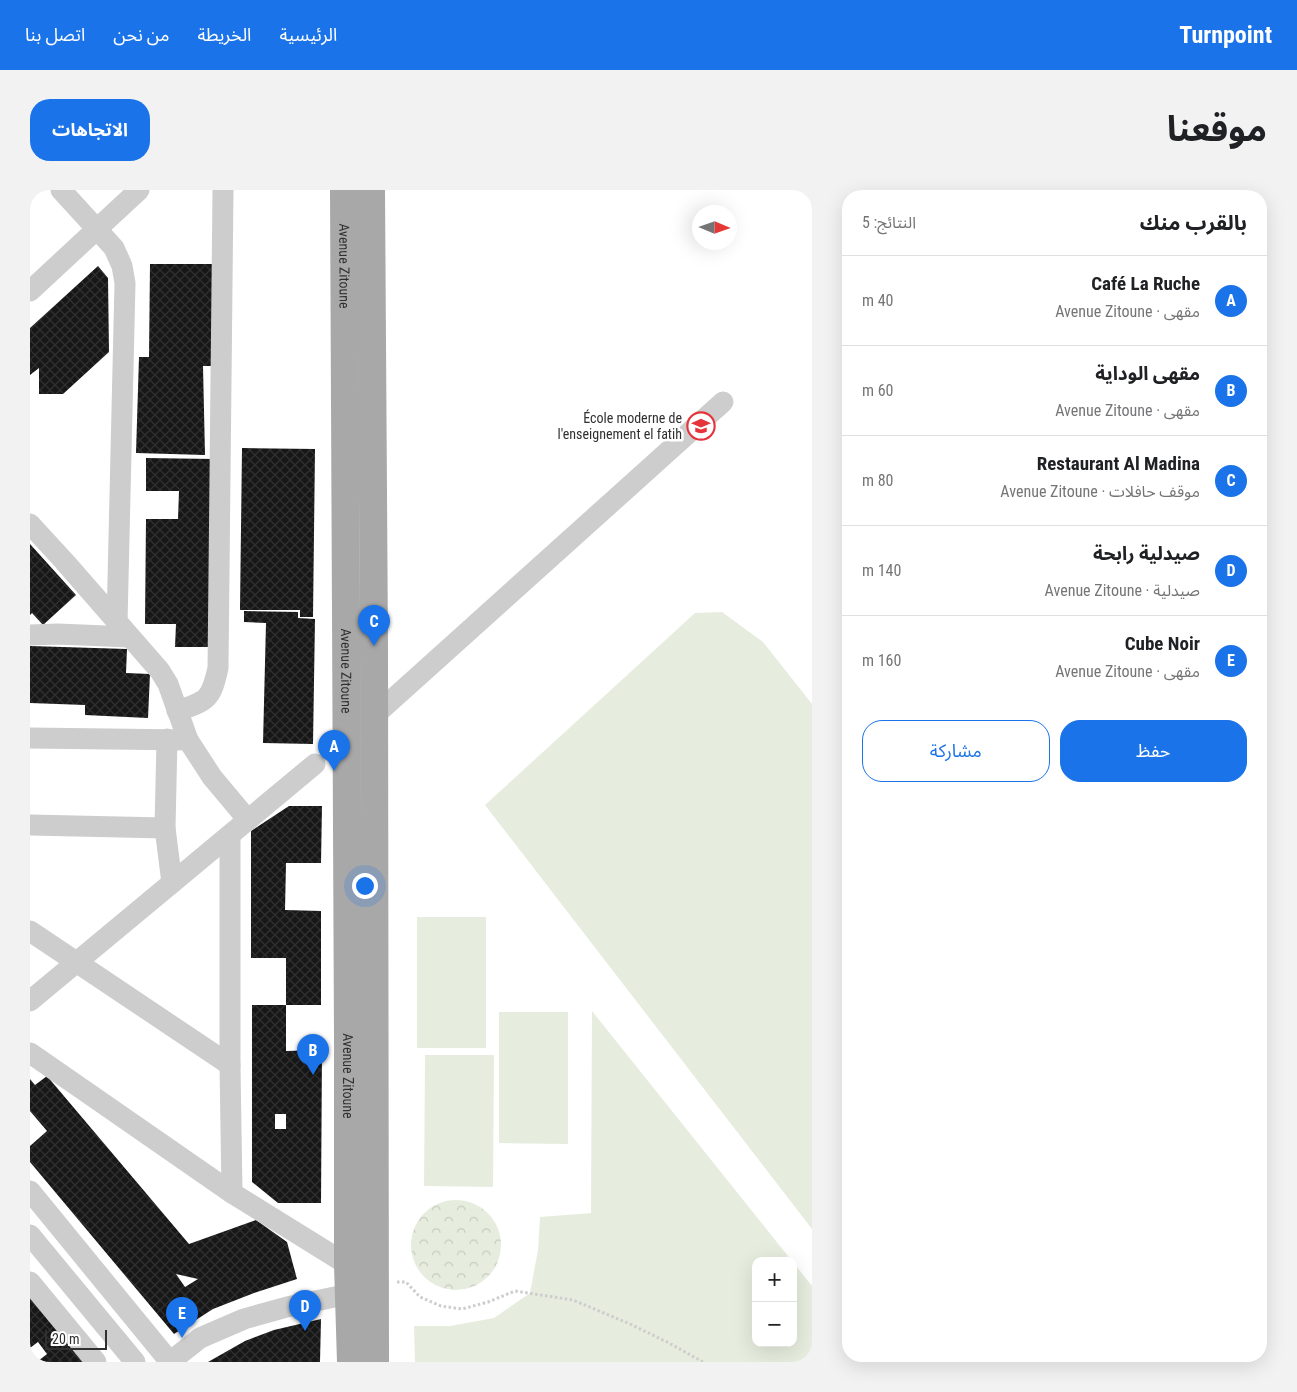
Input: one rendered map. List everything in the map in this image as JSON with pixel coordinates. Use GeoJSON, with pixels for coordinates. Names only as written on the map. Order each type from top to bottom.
{"type":"FeatureCollection","features":[{"type":"Feature","properties":{"kind":"main road","name":"Avenue Zitoune"},"geometry":{"type":"LineString","coordinates":[[344,190],[348,1265],[351,1362]]}},
{"type":"Feature","properties":{"kind":"main road","name":"Avenue Zitoune"},"geometry":{"type":"LineString","coordinates":[[371,190],[375,1362]]}},
{"type":"Feature","properties":{"kind":"street"},"geometry":{"type":"LineString","coordinates":[[61,190],[114,248],[122,266],[125,283],[124,630]]}},
{"type":"Feature","properties":{"kind":"street"},"geometry":{"type":"LineString","coordinates":[[30,291],[139,190]]}},
{"type":"Feature","properties":{"kind":"street"},"geometry":{"type":"LineString","coordinates":[[177,711],[200,704],[208,697],[218,668],[223,190]]}},
{"type":"Feature","properties":{"kind":"street"},"geometry":{"type":"LineString","coordinates":[[374,716],[723,402]]}},
{"type":"Feature","properties":{"kind":"street"},"geometry":{"type":"LineString","coordinates":[[30,524],[160,671],[168,684],[177,711],[177,740],[165,828],[172,883]]}},
{"type":"Feature","properties":{"kind":"street"},"geometry":{"type":"LineString","coordinates":[[30,635],[124,630]]}},
{"type":"Feature","properties":{"kind":"street"},"geometry":{"type":"LineString","coordinates":[[30,738],[177,740],[212,777],[248,820]]}},
{"type":"Feature","properties":{"kind":"street"},"geometry":{"type":"LineString","coordinates":[[30,1001],[314,764]]}},
{"type":"Feature","properties":{"kind":"street"},"geometry":{"type":"LineString","coordinates":[[30,825],[165,828]]}},
{"type":"Feature","properties":{"kind":"street"},"geometry":{"type":"LineString","coordinates":[[230,835],[232,1193]]}},
{"type":"Feature","properties":{"kind":"street"},"geometry":{"type":"LineString","coordinates":[[30,931],[230,1064]]}},
{"type":"Feature","properties":{"kind":"street"},"geometry":{"type":"LineString","coordinates":[[30,1053],[232,1193],[348,1265]]}},
{"type":"Feature","properties":{"kind":"street"},"geometry":{"type":"LineString","coordinates":[[30,1191],[170,1362],[200,1338],[244,1319],[287,1307],[349,1294]]}},
{"type":"Feature","properties":{"kind":"street"},"geometry":{"type":"LineString","coordinates":[[30,1235],[135,1362]]}},
{"type":"Feature","properties":{"kind":"street"},"geometry":{"type":"LineString","coordinates":[[30,1282],[96,1362]]}},
{"type":"Feature","properties":{"kind":"path"},"geometry":{"type":"LineString","coordinates":[[374,1282],[406,1282],[420,1297],[441,1306],[462,1309],[488,1302],[516,1291],[573,1300],[630,1324],[703,1362]]}},
{"type":"Feature","properties":{"kind":"green space"},"geometry":{"type":"Polygon","coordinates":[[[722,612],[763,642],[812,704],[812,1229],[485,805],[695,613],[722,612]]]}},
{"type":"Feature","properties":{"kind":"green space"},"geometry":{"type":"Polygon","coordinates":[[[417,917],[486,917],[486,1048],[417,1048],[417,917]]]}},
{"type":"Feature","properties":{"kind":"green space"},"geometry":{"type":"Polygon","coordinates":[[[592,1011],[789,1257],[752,1257],[752,1347],[797,1347],[797,1267],[812,1286],[812,1362],[415,1362],[414,1326],[450,1326],[494,1318],[530,1293],[538,1250],[540,1217],[591,1213],[592,1011]]]}},
{"type":"Feature","properties":{"kind":"green space"},"geometry":{"type":"Polygon","coordinates":[[[499,1012],[568,1012],[568,1144],[499,1143],[499,1012]]]}},
{"type":"Feature","properties":{"kind":"green space"},"geometry":{"type":"Polygon","coordinates":[[[425,1055],[494,1055],[493,1187],[424,1186],[425,1055]]]}},
{"type":"Feature","properties":{"kind":"green space"},"geometry":{"type":"Polygon","coordinates":[[[456,1200],[473,1203],[488,1213],[498,1228],[501,1245],[498,1262],[488,1277],[473,1287],[456,1290],[439,1287],[424,1277],[414,1262],[411,1245],[414,1228],[424,1213],[439,1203],[456,1200]]]}},
{"type":"Feature","properties":{"kind":"building"},"geometry":{"type":"Polygon","coordinates":[[[150,264],[218,264],[217,366],[203,366],[205,455],[136,453],[139,357],[149,357],[150,264]]]}},
{"type":"Feature","properties":{"kind":"building"},"geometry":{"type":"Polygon","coordinates":[[[98,266],[108,278],[109,352],[63,394],[39,394],[39,368],[30,375],[30,328],[98,266]]]}},
{"type":"Feature","properties":{"kind":"building"},"geometry":{"type":"Polygon","coordinates":[[[242,448],[315,449],[313,617],[300,617],[300,610],[240,610],[242,448]]]}},
{"type":"Feature","properties":{"kind":"building"},"geometry":{"type":"Polygon","coordinates":[[[146,458],[214,459],[213,647],[175,647],[176,624],[145,624],[146,519],[178,519],[179,491],[146,491],[146,458]]]}},
{"type":"Feature","properties":{"kind":"building"},"geometry":{"type":"Polygon","coordinates":[[[30,544],[76,595],[43,625],[32,613],[30,615],[30,544]]]}},
{"type":"Feature","properties":{"kind":"building"},"geometry":{"type":"Polygon","coordinates":[[[244,611],[298,612],[298,618],[315,619],[313,744],[263,743],[266,623],[244,622],[244,611]]]}},
{"type":"Feature","properties":{"kind":"building"},"geometry":{"type":"Polygon","coordinates":[[[30,646],[127,649],[126,673],[150,674],[148,718],[85,715],[85,705],[30,703],[30,646]]]}},
{"type":"Feature","properties":{"kind":"building"},"geometry":{"type":"Polygon","coordinates":[[[289,806],[322,806],[321,863],[286,863],[285,910],[321,911],[321,1005],[286,1005],[286,958],[251,958],[251,831],[289,806]]]}},
{"type":"Feature","properties":{"kind":"building"},"geometry":{"type":"Polygon","coordinates":[[[252,1005],[286,1005],[286,1051],[322,1050],[321,1203],[278,1203],[252,1182],[252,1005]],[[275,1114],[275,1129],[286,1129],[286,1114],[275,1114]]]}},
{"type":"Feature","properties":{"kind":"building"},"geometry":{"type":"Polygon","coordinates":[[[47,1076],[189,1244],[256,1220],[287,1242],[297,1279],[213,1309],[174,1334],[30,1162],[30,1146],[47,1131],[30,1111],[30,1079],[35,1085],[47,1076]],[[176,1274],[185,1287],[198,1279],[176,1274]]]}},
{"type":"Feature","properties":{"kind":"building"},"geometry":{"type":"Polygon","coordinates":[[[30,1297],[84,1362],[30,1362],[30,1357],[33,1355],[38,1361],[47,1354],[38,1342],[30,1348],[30,1297]]]}},
{"type":"Feature","properties":{"kind":"building"},"geometry":{"type":"Polygon","coordinates":[[[321,1319],[320,1362],[208,1362],[245,1341],[274,1330],[321,1319]]]}},
{"type":"Feature","properties":{"kind":"place","name":"École moderne de l'enseignement el fatih"},"geometry":{"type":"Point","coordinates":[701,426]}},
{"type":"Feature","properties":{"kind":"place","name":"Restaurant Al Madina"},"geometry":{"type":"Point","coordinates":[374,646]}},
{"type":"Feature","properties":{"kind":"place","name":"Café La Ruche"},"geometry":{"type":"Point","coordinates":[334,771]}},
{"type":"Feature","properties":{"kind":"place","name":"مقهى الوداية"},"geometry":{"type":"Point","coordinates":[313,1075]}},
{"type":"Feature","properties":{"kind":"place","name":"صيدلية رابحة"},"geometry":{"type":"Point","coordinates":[305,1331]}},
{"type":"Feature","properties":{"kind":"place","name":"Cube Noir"},"geometry":{"type":"Point","coordinates":[182,1338]}}]}
